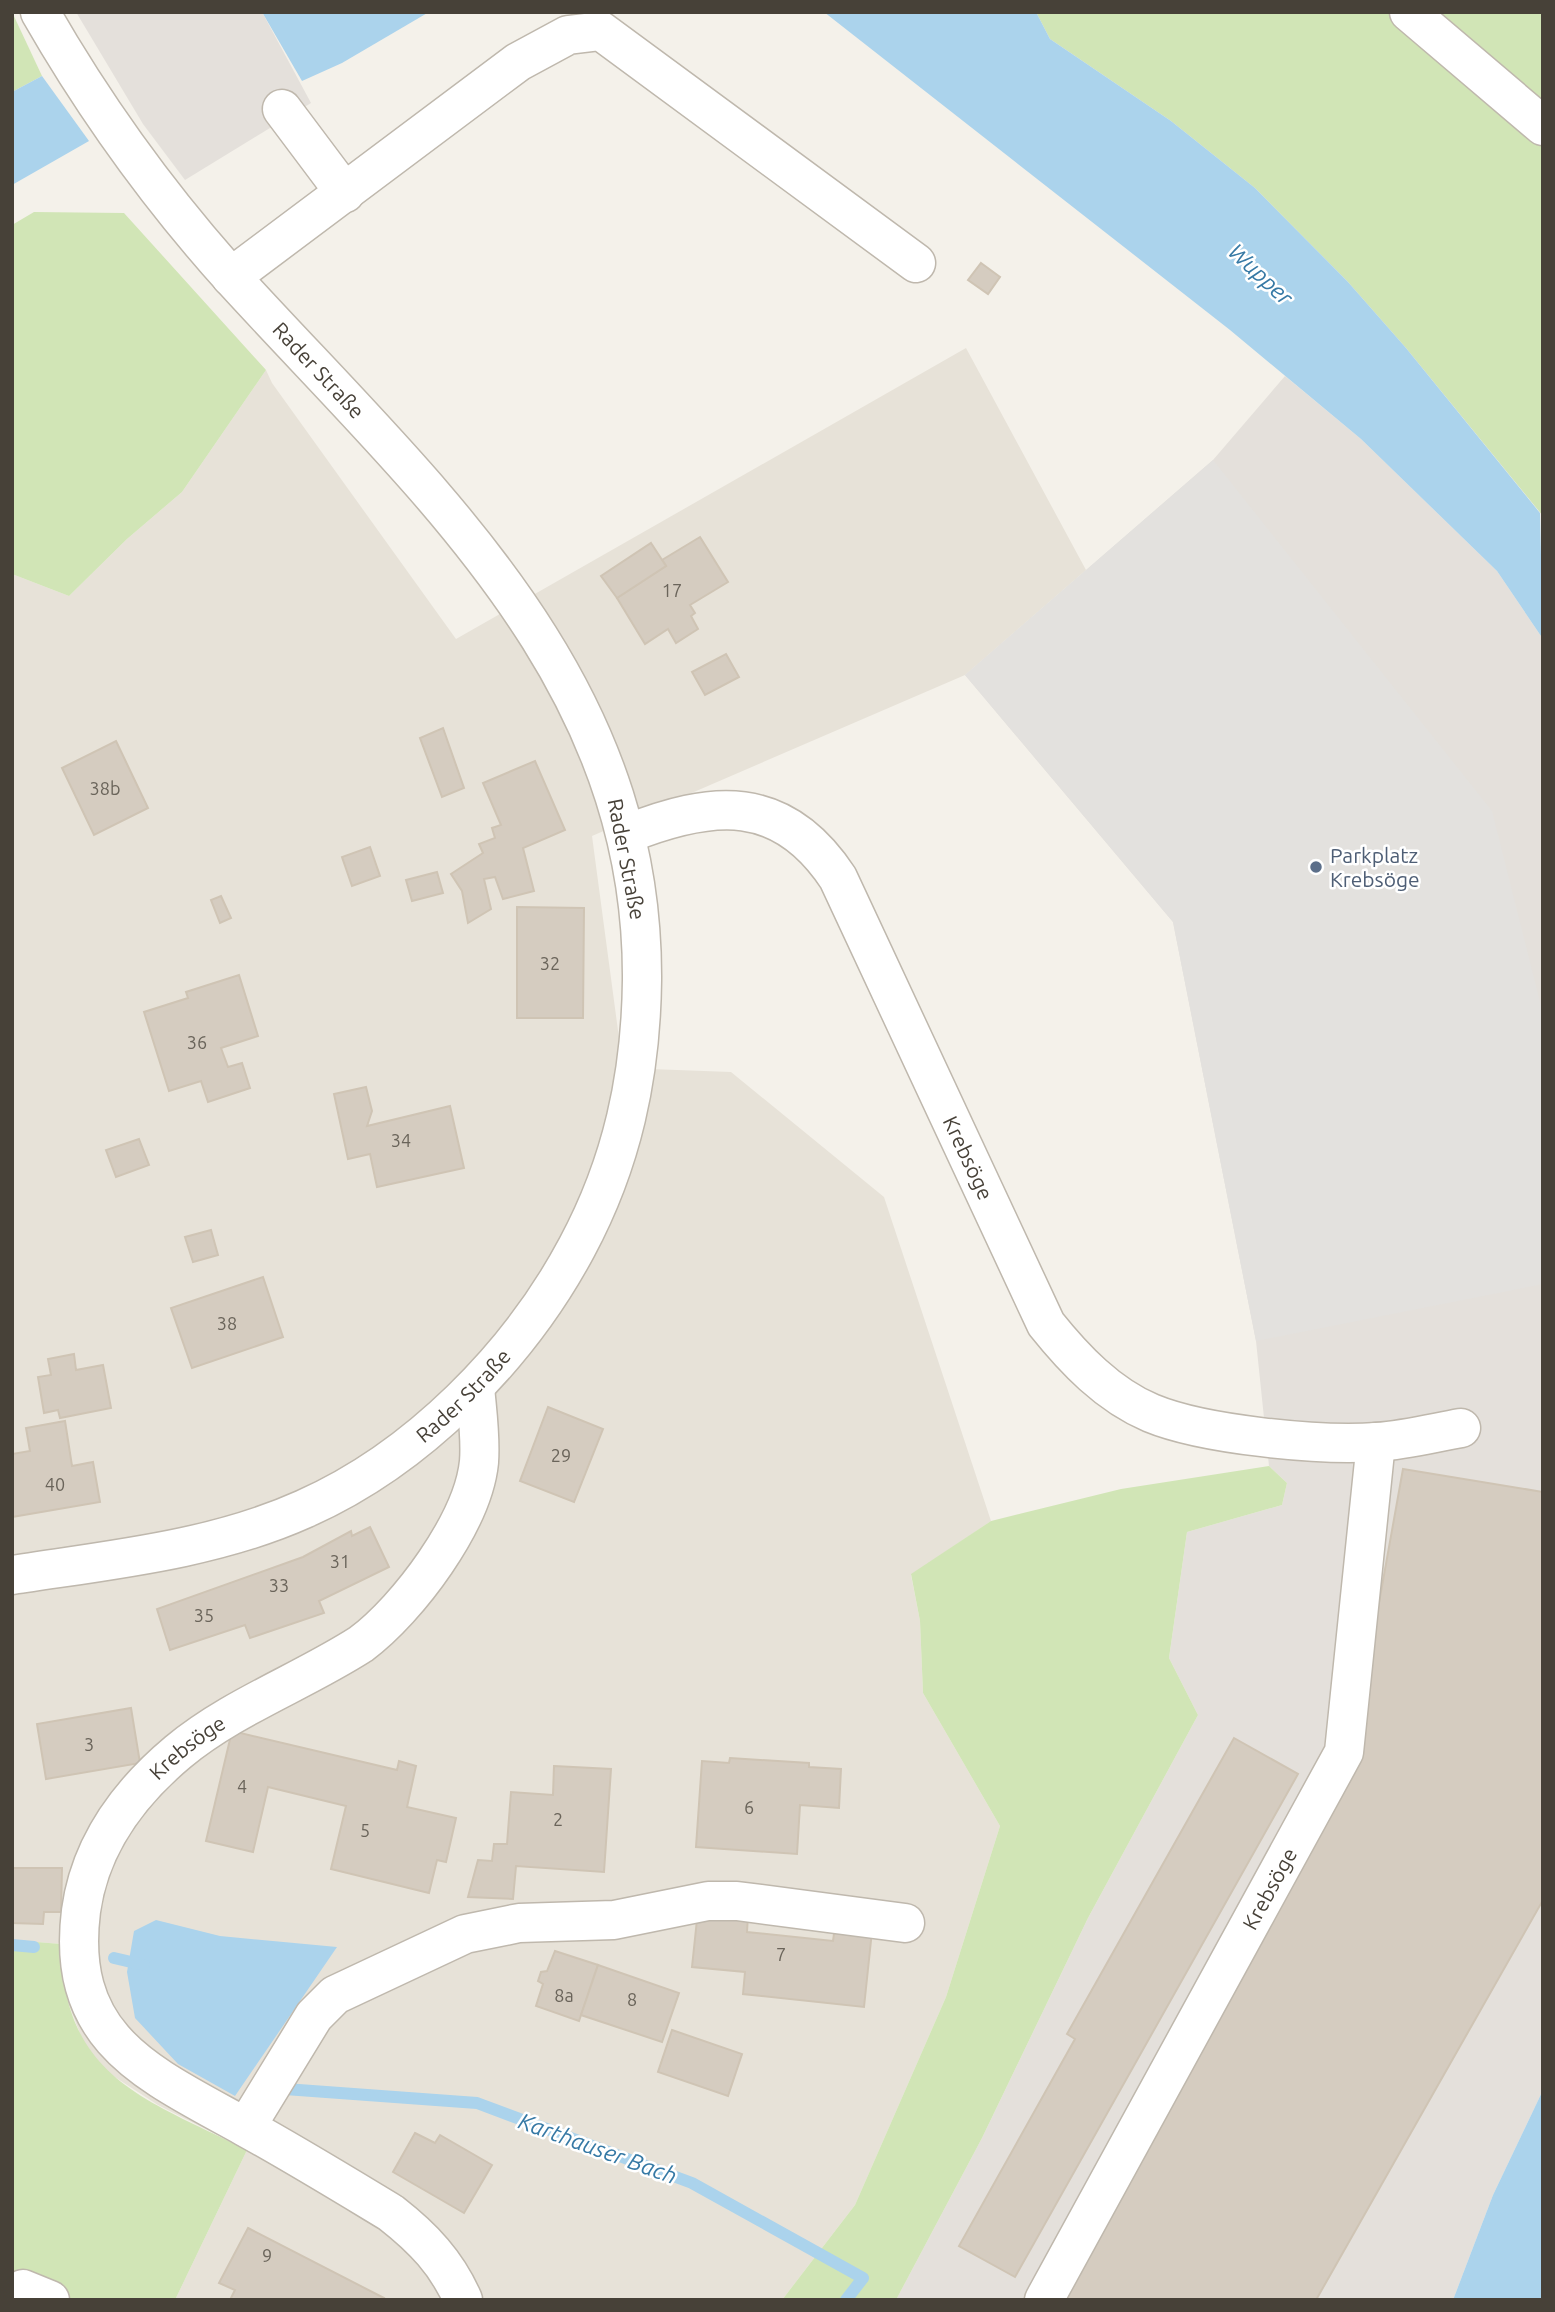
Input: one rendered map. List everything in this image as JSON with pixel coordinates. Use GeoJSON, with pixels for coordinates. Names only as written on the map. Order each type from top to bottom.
{"type":"FeatureCollection","features":[{"type":"Feature","properties":{"kind":"street","name":"Rader Straße"},"geometry":{"type":"LineString","coordinates":[[12,1575],[172,1549],[246,1530],[303,1509],[352,1483],[422,1435],[475,1387],[509,1349],[555,1286],[593,1218],[622,1142],[634,1085],[641,1020],[640,916],[627,834],[615,791],[584,717],[537,635],[462,530],[348,399],[231,277],[119,139],[40,12]]}},
{"type":"Feature","properties":{"kind":"street"},"geometry":{"type":"LineString","coordinates":[[1409,12],[1543,126]]}},
{"type":"Feature","properties":{"kind":"street"},"geometry":{"type":"LineString","coordinates":[[231,277],[518,62],[568,35],[601,31],[916,263]]}},
{"type":"Feature","properties":{"kind":"street"},"geometry":{"type":"LineString","coordinates":[[282,109],[345,193]]}},
{"type":"Feature","properties":{"kind":"street","name":"Krebsöge"},"geometry":{"type":"LineString","coordinates":[[627,834],[671,816],[706,811],[758,813],[776,819],[796,832],[827,861],[838,878],[1046,1324],[1091,1375],[1150,1413],[1209,1429],[1287,1439],[1376,1442],[1461,1428]]}},
{"type":"Feature","properties":{"kind":"street","name":"Krebsöge"},"geometry":{"type":"LineString","coordinates":[[463,2300],[438,2256],[411,2228],[391,2213],[150,2073],[128,2056],[99,2019],[86,1994],[79,1963],[83,1900],[92,1865],[110,1826],[126,1805],[179,1751],[361,1644],[380,1629],[413,1595],[453,1529],[476,1478],[479,1443],[475,1387]]}},
{"type":"Feature","properties":{"kind":"street","name":"Krebsöge"},"geometry":{"type":"LineString","coordinates":[[1044,2300],[1344,1752],[1376,1442]]}},
{"type":"Feature","properties":{"kind":"street"},"geometry":{"type":"LineString","coordinates":[[246,2127],[314,2016],[335,1995],[465,1934],[519,1923],[614,1920],[708,1901],[737,1901],[905,1923]]}},
{"type":"Feature","properties":{"kind":"shaded area"},"geometry":{"type":"Polygon","coordinates":[[[76,12],[262,12],[311,103],[185,180],[143,124],[76,12]]]}},
{"type":"Feature","properties":{"kind":"shaded area"},"geometry":{"type":"Polygon","coordinates":[[[966,348],[1086,570],[965,675],[592,836],[623,1068],[731,1072],[884,1197],[991,1521],[911,1575],[920,1621],[923,1693],[1000,1826],[946,1997],[855,2205],[782,2300],[175,2300],[247,2150],[158,2105],[104,2070],[83,2041],[65,1995],[61,1944],[12,1940],[12,574],[69,596],[127,539],[182,492],[266,370],[272,383],[456,639],[966,348]]]}},
{"type":"Feature","properties":{"kind":"shaded area"},"geometry":{"type":"Polygon","coordinates":[[[1285,376],[1361,439],[1497,571],[1543,639],[1543,2090],[1493,2195],[1453,2300],[896,2300],[982,2138],[1088,1918],[1198,1715],[1169,1658],[1187,1532],[1282,1505],[1287,1483],[1269,1466],[1256,1341],[1173,922],[965,675],[1213,460],[1285,376]]]}},
{"type":"Feature","properties":{"kind":"shaded area","name":"Parkplatz Krebsöge"},"geometry":{"type":"Polygon","coordinates":[[[1213,460],[1492,811],[1543,1014],[1543,1284],[1256,1341],[1173,922],[965,675],[1213,460]]]}},
{"type":"Feature","properties":{"kind":"green space"},"geometry":{"type":"Polygon","coordinates":[[[12,12],[42,76],[12,92],[12,12]]]}},
{"type":"Feature","properties":{"kind":"green space"},"geometry":{"type":"Polygon","coordinates":[[[1036,12],[1543,12],[1543,516],[1406,348],[1348,282],[1255,188],[1171,121],[1050,39],[1036,12]]]}},
{"type":"Feature","properties":{"kind":"green space"},"geometry":{"type":"Polygon","coordinates":[[[34,212],[124,213],[266,370],[182,492],[127,539],[69,596],[12,574],[12,225],[34,212]]]}},
{"type":"Feature","properties":{"kind":"green space"},"geometry":{"type":"Polygon","coordinates":[[[1269,1466],[1287,1483],[1282,1505],[1187,1532],[1169,1658],[1198,1715],[1088,1918],[982,2138],[896,2300],[782,2300],[855,2205],[946,1997],[1000,1826],[923,1693],[920,1621],[911,1574],[991,1521],[1121,1489],[1269,1466]]]}},
{"type":"Feature","properties":{"kind":"green space"},"geometry":{"type":"Polygon","coordinates":[[[12,1940],[61,1944],[65,1989],[76,2025],[94,2054],[116,2078],[175,2115],[247,2150],[175,2300],[12,2300],[12,1940]]]}},
{"type":"Feature","properties":{"kind":"water"},"geometry":{"type":"Polygon","coordinates":[[[262,12],[429,12],[342,63],[302,81],[262,12]]]}},
{"type":"Feature","properties":{"kind":"water","name":"Wupper"},"geometry":{"type":"Polygon","coordinates":[[[824,12],[1036,12],[1050,39],[1171,121],[1255,188],[1348,282],[1406,348],[1540,513],[1543,639],[1497,571],[1361,439],[1230,330],[824,12]]]}},
{"type":"Feature","properties":{"kind":"water"},"geometry":{"type":"Polygon","coordinates":[[[42,76],[89,141],[12,185],[12,92],[42,76]]]}},
{"type":"Feature","properties":{"kind":"water"},"geometry":{"type":"Polygon","coordinates":[[[156,1920],[220,1936],[337,1947],[235,2096],[178,2064],[135,2018],[127,1972],[134,1931],[156,1920]]]}},
{"type":"Feature","properties":{"kind":"water"},"geometry":{"type":"Polygon","coordinates":[[[1543,2090],[1543,2300],[1453,2300],[1493,2195],[1543,2090]]]}},
{"type":"Feature","properties":{"kind":"building"},"geometry":{"type":"Polygon","coordinates":[[[981,263],[1000,277],[988,294],[968,280],[981,263]]]}},
{"type":"Feature","properties":{"kind":"building"},"geometry":{"type":"Polygon","coordinates":[[[700,537],[728,582],[690,605],[695,613],[691,616],[698,629],[676,643],[668,629],[645,644],[617,598],[666,566],[662,560],[700,537]]]}},
{"type":"Feature","properties":{"kind":"building"},"geometry":{"type":"Polygon","coordinates":[[[651,543],[666,566],[617,598],[601,576],[651,543]]]}},
{"type":"Feature","properties":{"kind":"building"},"geometry":{"type":"Polygon","coordinates":[[[726,654],[739,677],[705,695],[692,672],[726,654]]]}},
{"type":"Feature","properties":{"kind":"building"},"geometry":{"type":"Polygon","coordinates":[[[443,728],[464,788],[442,797],[420,738],[443,728]]]}},
{"type":"Feature","properties":{"kind":"building"},"geometry":{"type":"Polygon","coordinates":[[[116,741],[148,808],[94,835],[62,768],[116,741]]]}},
{"type":"Feature","properties":{"kind":"building"},"geometry":{"type":"Polygon","coordinates":[[[535,761],[565,830],[523,848],[534,891],[503,899],[495,877],[484,879],[491,909],[468,923],[462,891],[451,874],[483,853],[479,844],[495,838],[492,828],[501,825],[483,783],[535,761]]]}},
{"type":"Feature","properties":{"kind":"building"},"geometry":{"type":"Polygon","coordinates":[[[370,847],[380,876],[352,886],[342,857],[370,847]]]}},
{"type":"Feature","properties":{"kind":"building"},"geometry":{"type":"Polygon","coordinates":[[[437,872],[443,893],[412,901],[406,880],[437,872]]]}},
{"type":"Feature","properties":{"kind":"building"},"geometry":{"type":"Polygon","coordinates":[[[221,896],[231,918],[220,923],[211,900],[221,896]]]}},
{"type":"Feature","properties":{"kind":"building"},"geometry":{"type":"Polygon","coordinates":[[[517,907],[584,908],[583,1018],[517,1018],[517,907]]]}},
{"type":"Feature","properties":{"kind":"building"},"geometry":{"type":"Polygon","coordinates":[[[239,975],[258,1036],[221,1048],[228,1067],[242,1063],[250,1088],[208,1102],[201,1081],[169,1091],[144,1012],[188,998],[186,992],[239,975]]]}},
{"type":"Feature","properties":{"kind":"building"},"geometry":{"type":"Polygon","coordinates":[[[366,1087],[372,1111],[367,1126],[450,1106],[464,1168],[377,1187],[370,1154],[348,1159],[334,1094],[366,1087]]]}},
{"type":"Feature","properties":{"kind":"building"},"geometry":{"type":"Polygon","coordinates":[[[139,1139],[149,1165],[116,1177],[106,1150],[139,1139]]]}},
{"type":"Feature","properties":{"kind":"building"},"geometry":{"type":"Polygon","coordinates":[[[211,1230],[218,1255],[193,1262],[185,1237],[211,1230]]]}},
{"type":"Feature","properties":{"kind":"building"},"geometry":{"type":"Polygon","coordinates":[[[263,1277],[283,1337],[192,1368],[171,1308],[263,1277]]]}},
{"type":"Feature","properties":{"kind":"building"},"geometry":{"type":"Polygon","coordinates":[[[74,1354],[76,1370],[103,1365],[111,1408],[60,1418],[58,1410],[44,1413],[38,1377],[51,1375],[48,1359],[74,1354]]]}},
{"type":"Feature","properties":{"kind":"building"},"geometry":{"type":"Polygon","coordinates":[[[548,1407],[603,1429],[574,1502],[520,1481],[548,1407]]]}},
{"type":"Feature","properties":{"kind":"building"},"geometry":{"type":"Polygon","coordinates":[[[65,1421],[72,1466],[93,1462],[100,1502],[12,1517],[12,1454],[30,1451],[26,1428],[65,1421]]]}},
{"type":"Feature","properties":{"kind":"building"},"geometry":{"type":"Polygon","coordinates":[[[1403,1469],[1543,1492],[1543,1900],[1316,2300],[1060,2300],[1346,1787],[1403,1469]]]}},
{"type":"Feature","properties":{"kind":"building"},"geometry":{"type":"Polygon","coordinates":[[[370,1527],[389,1567],[319,1601],[324,1613],[250,1638],[245,1625],[170,1650],[157,1609],[303,1557],[351,1531],[352,1536],[370,1527]]]}},
{"type":"Feature","properties":{"kind":"building"},"geometry":{"type":"Polygon","coordinates":[[[131,1708],[140,1763],[46,1779],[37,1724],[131,1708]]]}},
{"type":"Feature","properties":{"kind":"building"},"geometry":{"type":"Polygon","coordinates":[[[232,1731],[397,1770],[399,1761],[416,1766],[407,1807],[456,1818],[446,1862],[437,1860],[429,1893],[331,1869],[346,1806],[268,1787],[253,1852],[206,1841],[232,1731]]]}},
{"type":"Feature","properties":{"kind":"building"},"geometry":{"type":"Polygon","coordinates":[[[1234,1738],[1298,1774],[1015,2277],[959,2246],[1075,2039],[1067,2034],[1234,1738]]]}},
{"type":"Feature","properties":{"kind":"building"},"geometry":{"type":"Polygon","coordinates":[[[730,1758],[809,1763],[809,1767],[841,1769],[839,1808],[800,1805],[797,1854],[696,1847],[702,1761],[729,1763],[730,1758]]]}},
{"type":"Feature","properties":{"kind":"building"},"geometry":{"type":"Polygon","coordinates":[[[554,1766],[611,1769],[604,1872],[516,1866],[513,1899],[468,1897],[478,1860],[492,1861],[494,1844],[507,1844],[511,1792],[553,1795],[554,1766]]]}},
{"type":"Feature","properties":{"kind":"building"},"geometry":{"type":"Polygon","coordinates":[[[12,1868],[62,1868],[61,1912],[44,1912],[43,1924],[12,1923],[12,1868]]]}},
{"type":"Feature","properties":{"kind":"building"},"geometry":{"type":"Polygon","coordinates":[[[698,1910],[748,1915],[747,1932],[833,1941],[835,1927],[872,1931],[864,2007],[743,1994],[745,1972],[692,1967],[698,1910]]]}},
{"type":"Feature","properties":{"kind":"building"},"geometry":{"type":"Polygon","coordinates":[[[555,1951],[598,1965],[579,2021],[536,2006],[543,1984],[538,1981],[541,1972],[547,1971],[555,1951]]]}},
{"type":"Feature","properties":{"kind":"building"},"geometry":{"type":"Polygon","coordinates":[[[598,1965],[679,1993],[662,2042],[581,2015],[598,1965]]]}},
{"type":"Feature","properties":{"kind":"building"},"geometry":{"type":"Polygon","coordinates":[[[672,2030],[742,2054],[728,2096],[658,2072],[672,2030]]]}},
{"type":"Feature","properties":{"kind":"building"},"geometry":{"type":"Polygon","coordinates":[[[415,2133],[435,2143],[440,2135],[492,2165],[464,2213],[393,2172],[415,2133]]]}},
{"type":"Feature","properties":{"kind":"building"},"geometry":{"type":"Polygon","coordinates":[[[248,2228],[384,2298],[383,2300],[230,2300],[235,2290],[219,2283],[248,2228]]]}},
{"type":"Feature","properties":{"kind":"waterway","name":"Karthauser Bach"},"geometry":{"type":"LineString","coordinates":[[12,1945],[34,1947]]}},
{"type":"Feature","properties":{"kind":"waterway","name":"Karthauser Bach"},"geometry":{"type":"LineString","coordinates":[[114,1958],[144,1965]]}},
{"type":"Feature","properties":{"kind":"waterway","name":"Karthauser Bach"},"geometry":{"type":"LineString","coordinates":[[285,2089],[477,2103],[692,2183],[863,2278],[846,2300]]}},
{"type":"Feature","properties":{"kind":"place","name":"Parkplatz Krebsöge"},"geometry":{"type":"Point","coordinates":[1316,867]}}]}
